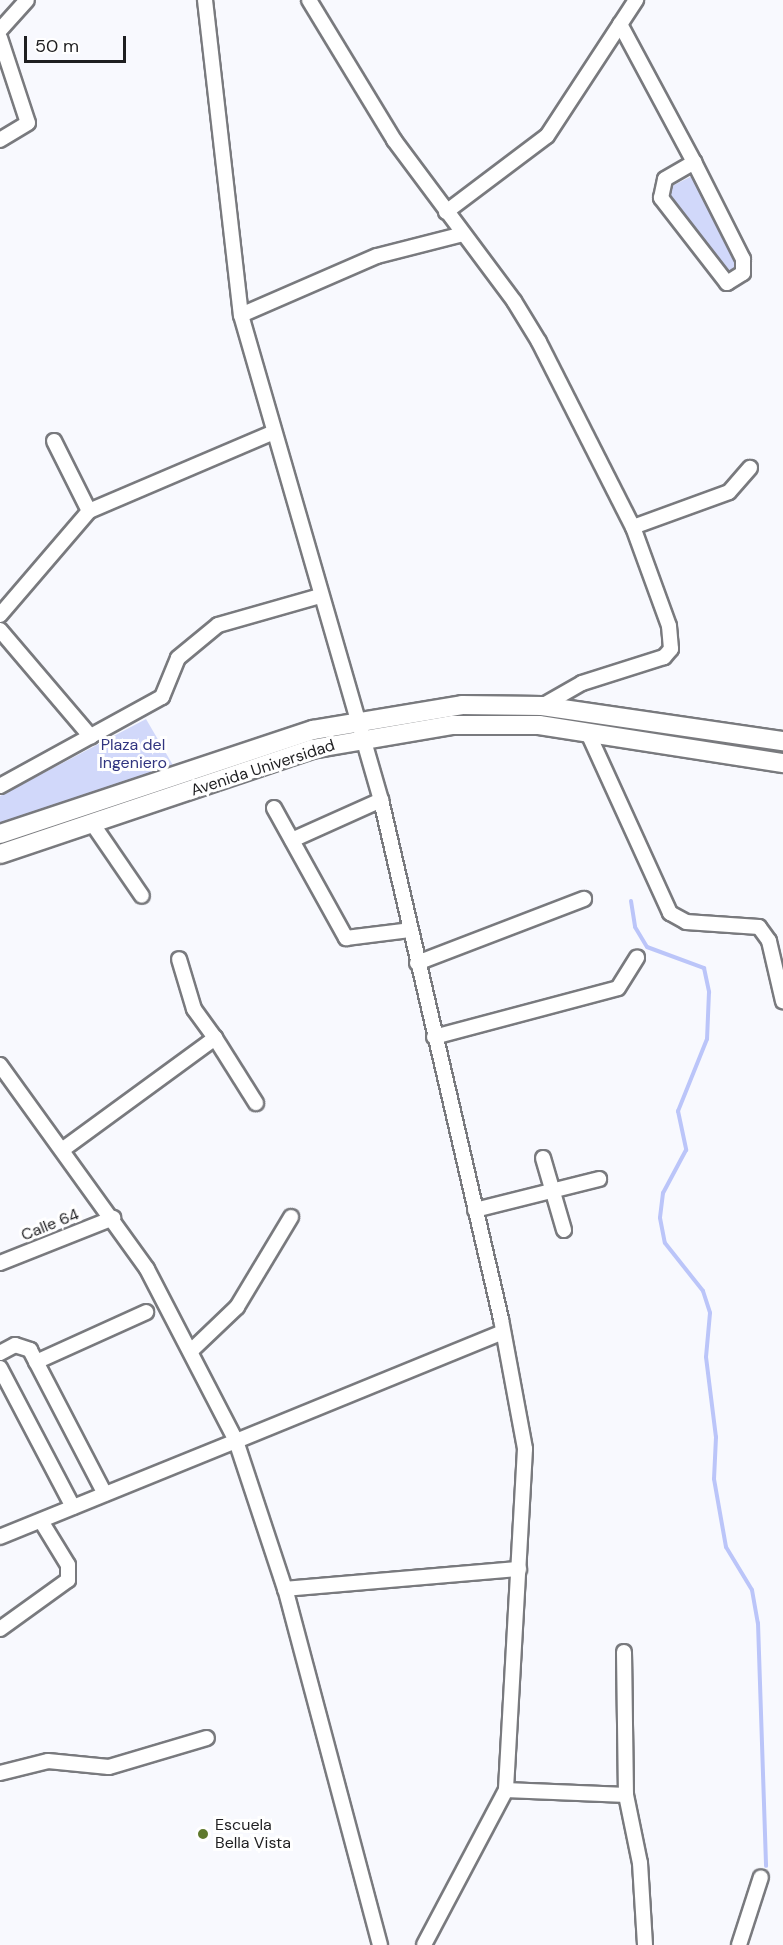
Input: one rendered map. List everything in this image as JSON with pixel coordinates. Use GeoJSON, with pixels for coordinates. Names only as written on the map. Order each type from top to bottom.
{"type":"FeatureCollection","features":[{"type":"Feature","properties":{"kind":"street"},"geometry":{"type":"LineString","coordinates":[[0,30],[27,0]]}},
{"type":"Feature","properties":{"kind":"street"},"geometry":{"type":"LineString","coordinates":[[205,0],[241,315],[272,433],[381,800],[504,1332],[525,1449],[506,1790],[424,1945]]}},
{"type":"Feature","properties":{"kind":"street"},"geometry":{"type":"LineString","coordinates":[[309,0],[394,140],[539,342],[633,527],[669,626],[671,650],[654,662],[582,683],[542,706]]}},
{"type":"Feature","properties":{"kind":"street"},"geometry":{"type":"LineString","coordinates":[[446,212],[547,136],[636,0]]}},
{"type":"Feature","properties":{"kind":"street"},"geometry":{"type":"LineString","coordinates":[[620,24],[694,162],[743,259],[742,273],[728,283],[661,198],[665,179],[694,162]]}},
{"type":"Feature","properties":{"kind":"street"},"geometry":{"type":"LineString","coordinates":[[0,38],[28,123],[0,140]]}},
{"type":"Feature","properties":{"kind":"street"},"geometry":{"type":"LineString","coordinates":[[241,315],[377,256],[463,234]]}},
{"type":"Feature","properties":{"kind":"street"},"geometry":{"type":"LineString","coordinates":[[0,615],[89,511],[272,433]]}},
{"type":"Feature","properties":{"kind":"street"},"geometry":{"type":"LineString","coordinates":[[54,441],[89,511]]}},
{"type":"Feature","properties":{"kind":"street"},"geometry":{"type":"LineString","coordinates":[[633,527],[729,492],[750,468]]}},
{"type":"Feature","properties":{"kind":"street"},"geometry":{"type":"LineString","coordinates":[[0,786],[162,697],[178,658],[218,625],[320,596]]}},
{"type":"Feature","properties":{"kind":"street"},"geometry":{"type":"LineString","coordinates":[[0,630],[91,737]]}},
{"type":"Feature","properties":{"kind":"street","name":"Avenida Universidad"},"geometry":{"type":"LineString","coordinates":[[0,834],[232,754],[356,720],[462,705],[542,706],[783,741]]}},
{"type":"Feature","properties":{"kind":"street","name":"Avenida Universidad"},"geometry":{"type":"LineString","coordinates":[[0,854],[312,749],[362,738],[453,725],[539,725],[783,763]]}},
{"type":"Feature","properties":{"kind":"street"},"geometry":{"type":"LineString","coordinates":[[588,733],[670,913],[686,922],[759,927],[770,941],[783,1001]]}},
{"type":"Feature","properties":{"kind":"street"},"geometry":{"type":"LineString","coordinates":[[292,840],[381,800]]}},
{"type":"Feature","properties":{"kind":"street"},"geometry":{"type":"LineString","coordinates":[[274,808],[346,938],[410,930]]}},
{"type":"Feature","properties":{"kind":"street"},"geometry":{"type":"LineString","coordinates":[[92,824],[142,896]]}},
{"type":"Feature","properties":{"kind":"street"},"geometry":{"type":"LineString","coordinates":[[417,963],[584,899]]}},
{"type":"Feature","properties":{"kind":"street"},"geometry":{"type":"LineString","coordinates":[[434,1037],[618,988],[637,957]]}},
{"type":"Feature","properties":{"kind":"street"},"geometry":{"type":"LineString","coordinates":[[179,959],[194,1009],[256,1103]]}},
{"type":"Feature","properties":{"kind":"street"},"geometry":{"type":"LineString","coordinates":[[62,1150],[215,1038]]}},
{"type":"Feature","properties":{"kind":"street"},"geometry":{"type":"LineString","coordinates":[[0,1065],[113,1218],[193,1349],[236,1441],[285,1589],[380,1945]]}},
{"type":"Feature","properties":{"kind":"street"},"geometry":{"type":"LineString","coordinates":[[543,1158],[564,1230]]}},
{"type":"Feature","properties":{"kind":"street"},"geometry":{"type":"LineString","coordinates":[[475,1210],[598,1179]]}},
{"type":"Feature","properties":{"kind":"street"},"geometry":{"type":"LineString","coordinates":[[193,1349],[237,1307],[291,1217]]}},
{"type":"Feature","properties":{"kind":"street","name":"Calle 64"},"geometry":{"type":"LineString","coordinates":[[0,1263],[113,1218]]}},
{"type":"Feature","properties":{"kind":"street"},"geometry":{"type":"LineString","coordinates":[[36,1362],[146,1312]]}},
{"type":"Feature","properties":{"kind":"street"},"geometry":{"type":"LineString","coordinates":[[0,1537],[504,1332]]}},
{"type":"Feature","properties":{"kind":"street"},"geometry":{"type":"LineString","coordinates":[[0,1351],[23,1345],[36,1362],[105,1494]]}},
{"type":"Feature","properties":{"kind":"street"},"geometry":{"type":"LineString","coordinates":[[0,1368],[5,1390],[73,1507]]}},
{"type":"Feature","properties":{"kind":"street"},"geometry":{"type":"LineString","coordinates":[[0,1629],[68,1580],[68,1565],[41,1521]]}},
{"type":"Feature","properties":{"kind":"street"},"geometry":{"type":"LineString","coordinates":[[285,1589],[519,1569]]}},
{"type":"Feature","properties":{"kind":"street"},"geometry":{"type":"LineString","coordinates":[[624,1652],[626,1795],[640,1863],[645,1945]]}},
{"type":"Feature","properties":{"kind":"street"},"geometry":{"type":"LineString","coordinates":[[0,1773],[48,1761],[110,1767],[207,1738]]}},
{"type":"Feature","properties":{"kind":"street"},"geometry":{"type":"LineString","coordinates":[[506,1790],[626,1795]]}},
{"type":"Feature","properties":{"kind":"street"},"geometry":{"type":"LineString","coordinates":[[739,1945],[761,1877]]}},
{"type":"Feature","properties":{"kind":"green space"},"geometry":{"type":"Polygon","coordinates":[[[692,176],[737,265],[726,275],[664,190],[692,176]]]}},
{"type":"Feature","properties":{"kind":"green space","name":"Plaza del Ingeniero"},"geometry":{"type":"Polygon","coordinates":[[[146,719],[174,767],[0,827],[0,796],[146,719]]]}},
{"type":"Feature","properties":{"kind":"waterway"},"geometry":{"type":"LineString","coordinates":[[631,901],[635,927],[647,947],[704,968],[709,992],[707,1039],[678,1111],[686,1150],[663,1193],[660,1218],[665,1243],[703,1291],[710,1313],[706,1357],[716,1437],[714,1479],[726,1547],[752,1590],[758,1623],[766,1866]]}},
{"type":"Feature","properties":{"kind":"place","name":"Escuela Bella Vista"},"geometry":{"type":"Point","coordinates":[203,1834]}}]}
